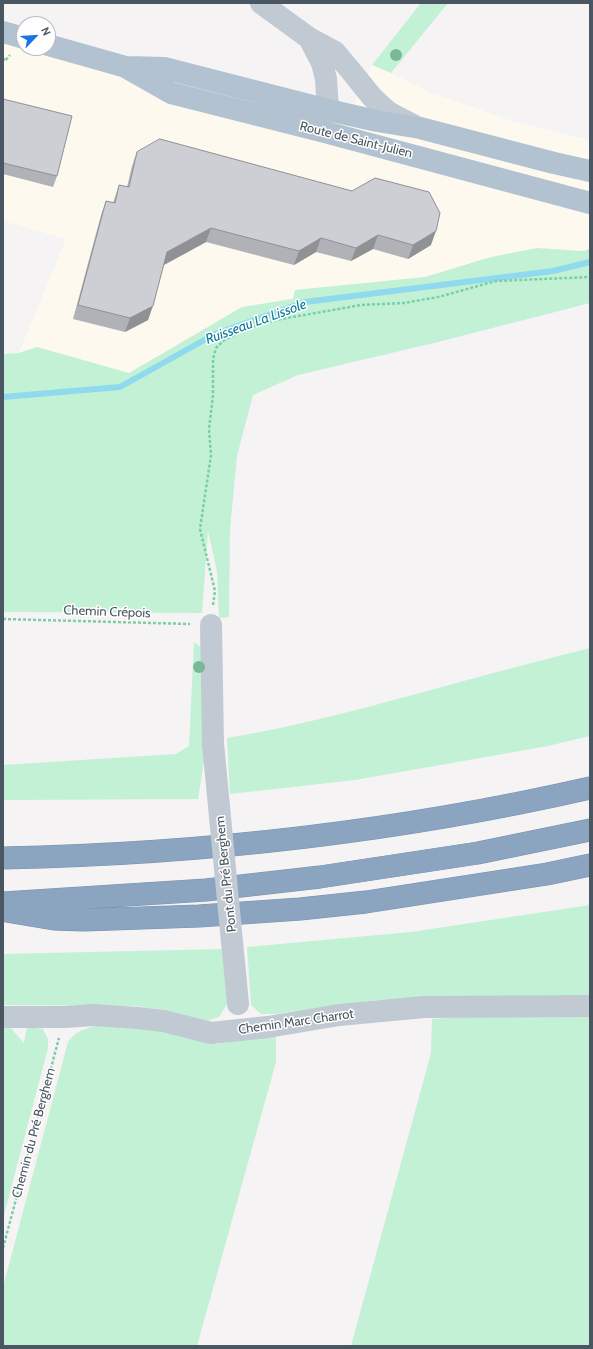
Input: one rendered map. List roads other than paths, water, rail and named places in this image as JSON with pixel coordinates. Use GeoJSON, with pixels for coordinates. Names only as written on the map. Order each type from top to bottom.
{"type":"FeatureCollection","features":[{"type":"Feature","properties":{"kind":"highway"},"geometry":{"type":"LineString","coordinates":[[509,805],[590,777]]}},
{"type":"Feature","properties":{"kind":"highway"},"geometry":{"type":"LineString","coordinates":[[3,858],[160,851],[240,845],[363,830],[509,805],[590,788]]}},
{"type":"Feature","properties":{"kind":"highway"},"geometry":{"type":"LineString","coordinates":[[3,903],[206,890],[320,878],[478,853],[590,830]]}},
{"type":"Feature","properties":{"kind":"highway"},"geometry":{"type":"LineString","coordinates":[[3,910],[54,919],[84,920],[199,916],[300,909],[366,902],[547,874],[590,865]]}},
{"type":"Feature","properties":{"kind":"main road"},"geometry":{"type":"LineString","coordinates":[[3,32],[16,36]]}},
{"type":"Feature","properties":{"kind":"main road","name":"Route de Saint-Julien"},"geometry":{"type":"LineString","coordinates":[[56,47],[126,67],[164,68],[328,110],[377,121],[420,128],[590,171]]}},
{"type":"Feature","properties":{"kind":"main road","name":"Route de Saint-Julien"},"geometry":{"type":"LineString","coordinates":[[126,67],[171,93],[590,202]]}},
{"type":"Feature","properties":{"kind":"main road"},"geometry":{"type":"LineString","coordinates":[[325,132],[328,110]]}},
{"type":"Feature","properties":{"kind":"street"},"geometry":{"type":"LineString","coordinates":[[261,3],[309,38],[335,52],[372,97],[390,114],[420,128]]}},
{"type":"Feature","properties":{"kind":"street"},"geometry":{"type":"LineString","coordinates":[[309,38],[322,63],[326,79],[328,110]]}},
{"type":"Feature","properties":{"kind":"street","name":"Pont du Pré Berghem"},"geometry":{"type":"LineString","coordinates":[[211,625],[213,744],[241,1030]]}},
{"type":"Feature","properties":{"kind":"street","name":"Chemin Marc Charrot"},"geometry":{"type":"LineString","coordinates":[[3,1018],[93,1015],[144,1018],[177,1024],[211,1034],[338,1015],[424,1007],[590,1006]]}},
{"type":"Feature","properties":{"kind":"waterway","name":"Ruisseau La Lissole"},"geometry":{"type":"LineString","coordinates":[[3,397],[120,387],[215,334],[305,302],[553,271],[590,262]]}}]}
